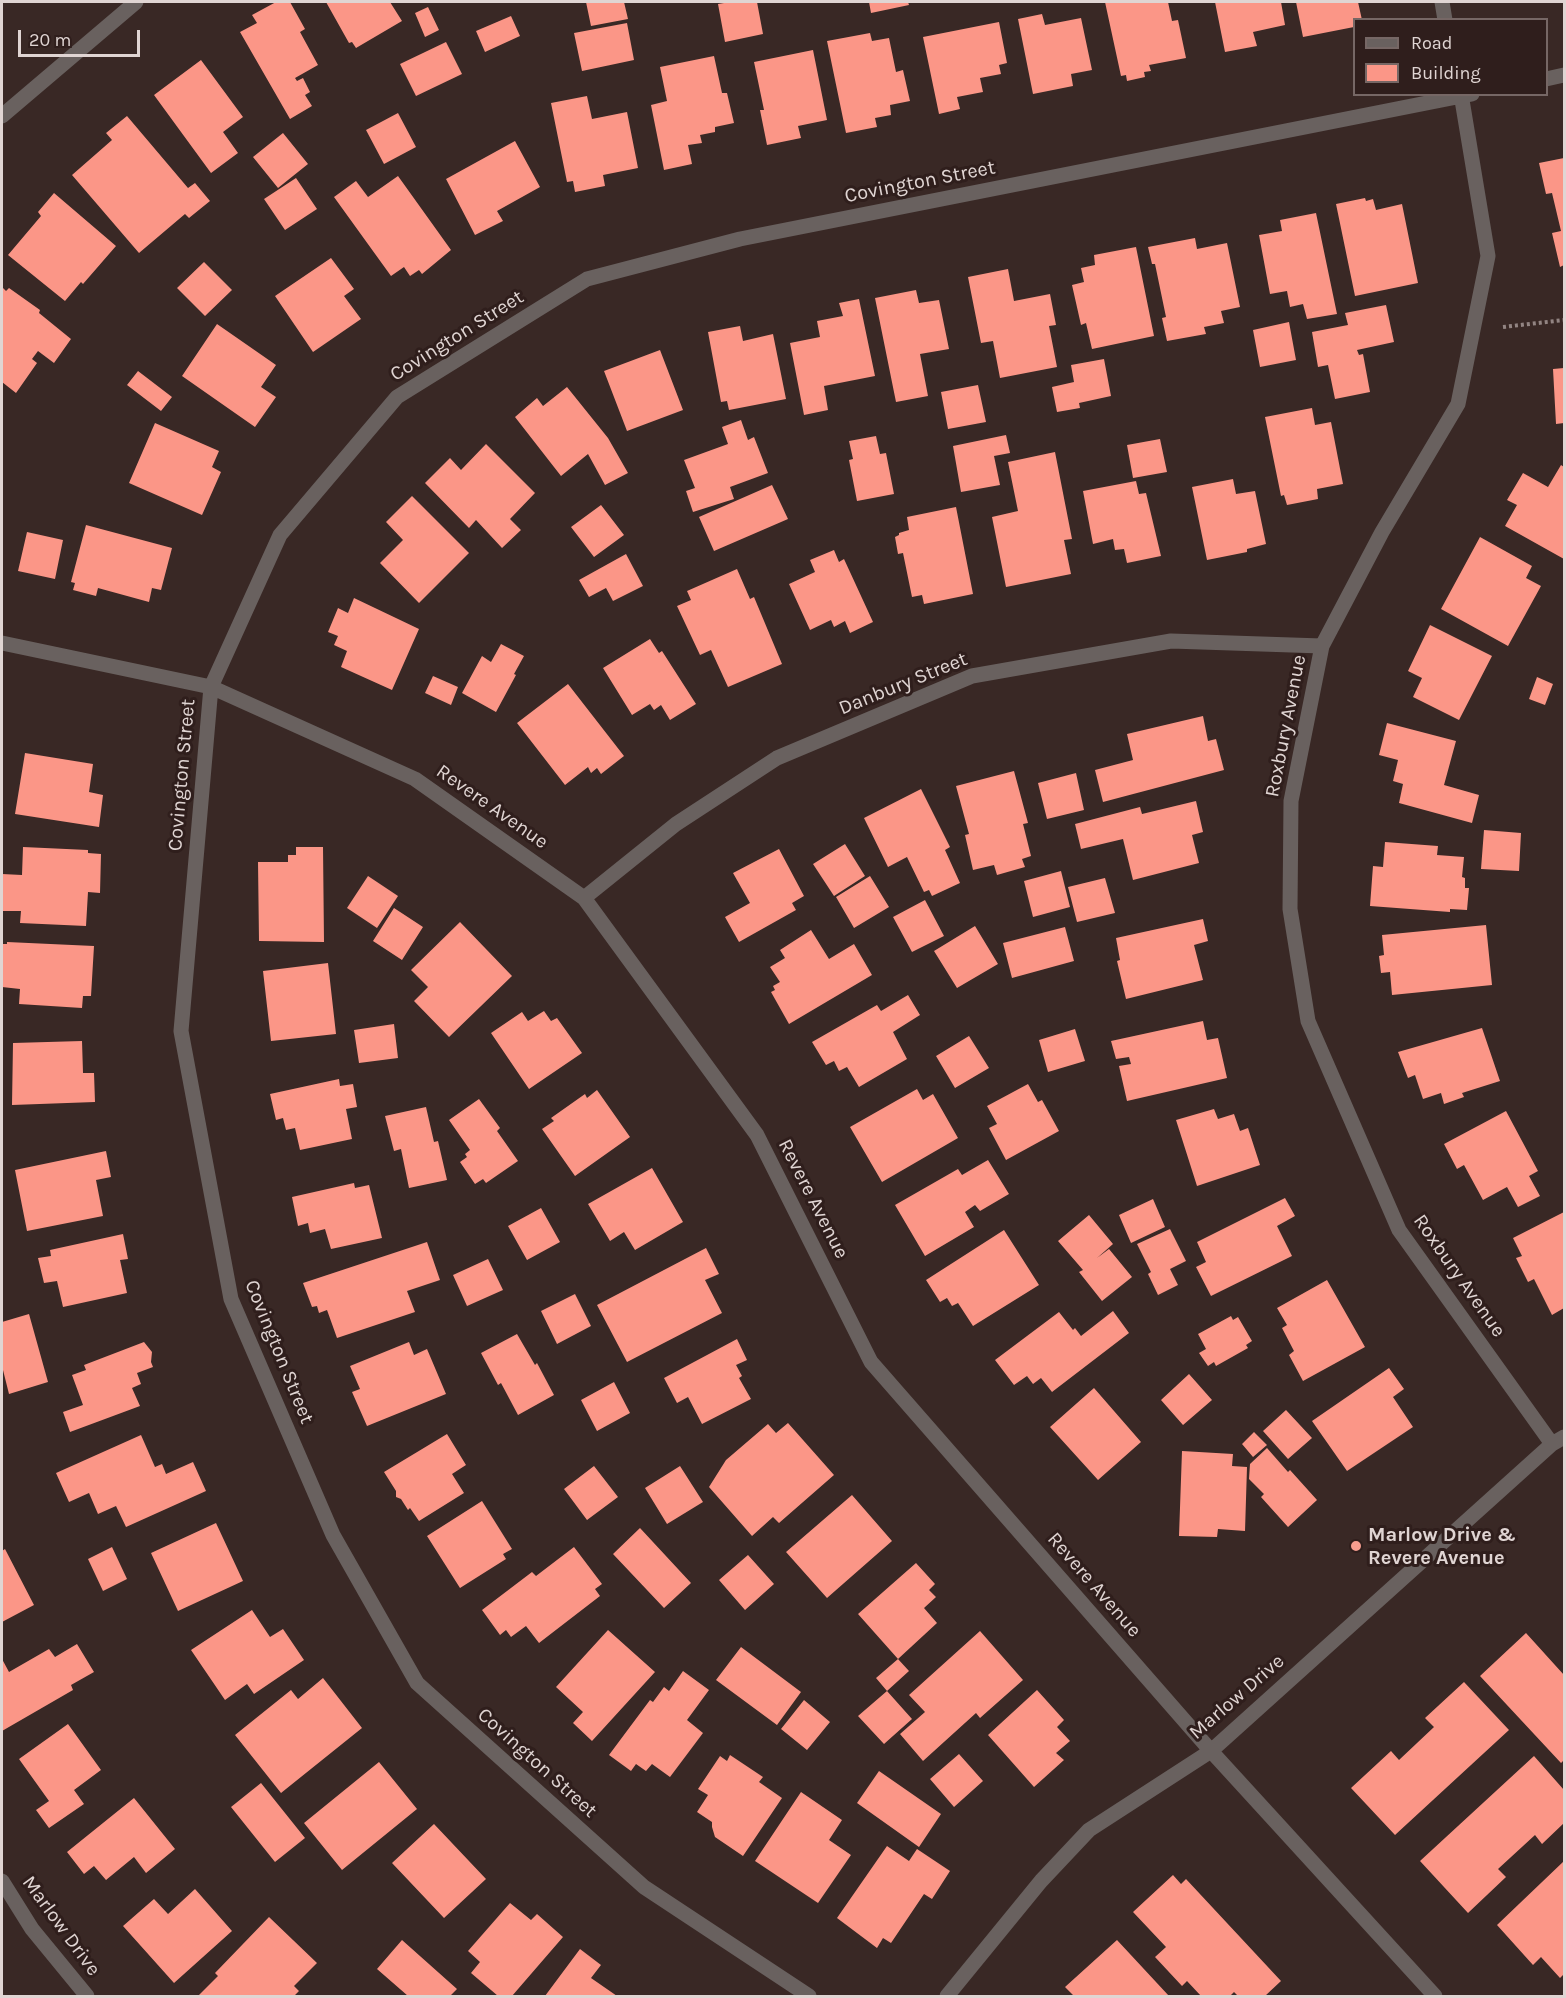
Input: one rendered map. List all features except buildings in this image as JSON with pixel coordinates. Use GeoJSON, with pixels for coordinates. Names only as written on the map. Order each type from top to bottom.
{"type":"FeatureCollection","features":[{"type":"Feature","properties":{"kind":"street"},"geometry":{"type":"LineString","coordinates":[[2,116],[136,2]]}},
{"type":"Feature","properties":{"kind":"street"},"geometry":{"type":"LineString","coordinates":[[1442,2],[1445,18]]}},
{"type":"Feature","properties":{"kind":"street"},"geometry":{"type":"LineString","coordinates":[[1548,79],[1564,75]]}},
{"type":"Feature","properties":{"kind":"street","name":"Covington Street"},"geometry":{"type":"LineString","coordinates":[[809,1996],[644,1887],[417,1683],[333,1535],[231,1299],[181,1031],[211,687],[280,535],[397,397],[587,279],[740,239],[1460,96]]}},
{"type":"Feature","properties":{"kind":"street","name":"Roxbury Avenue"},"geometry":{"type":"LineString","coordinates":[[1465,96],[1488,256],[1458,404],[1382,532],[1322,646],[1291,801],[1290,909],[1308,1021],[1399,1230],[1558,1440]]}},
{"type":"Feature","properties":{"kind":"street","name":"Danbury Street"},"geometry":{"type":"LineString","coordinates":[[584,898],[676,824],[777,758],[972,676],[1171,641],[1322,646]]}},
{"type":"Feature","properties":{"kind":"street","name":"Revere Avenue"},"geometry":{"type":"LineString","coordinates":[[2,643],[211,687],[415,779],[584,898],[757,1135],[871,1362],[1211,1751],[1435,1996]]}},
{"type":"Feature","properties":{"kind":"street","name":"Marlow Drive"},"geometry":{"type":"LineString","coordinates":[[947,1996],[1041,1881],[1089,1830],[1211,1751],[1558,1440]]}},
{"type":"Feature","properties":{"kind":"street","name":"Marlow Drive"},"geometry":{"type":"LineString","coordinates":[[2,1881],[32,1929],[87,1996]]}},
{"type":"Feature","properties":{"kind":"path"},"geometry":{"type":"LineString","coordinates":[[1473,330],[1564,320]]}},
{"type":"Feature","properties":{"kind":"place","name":"Marlow Drive & Revere Avenue"},"geometry":{"type":"Point","coordinates":[1356,1546]}}]}
